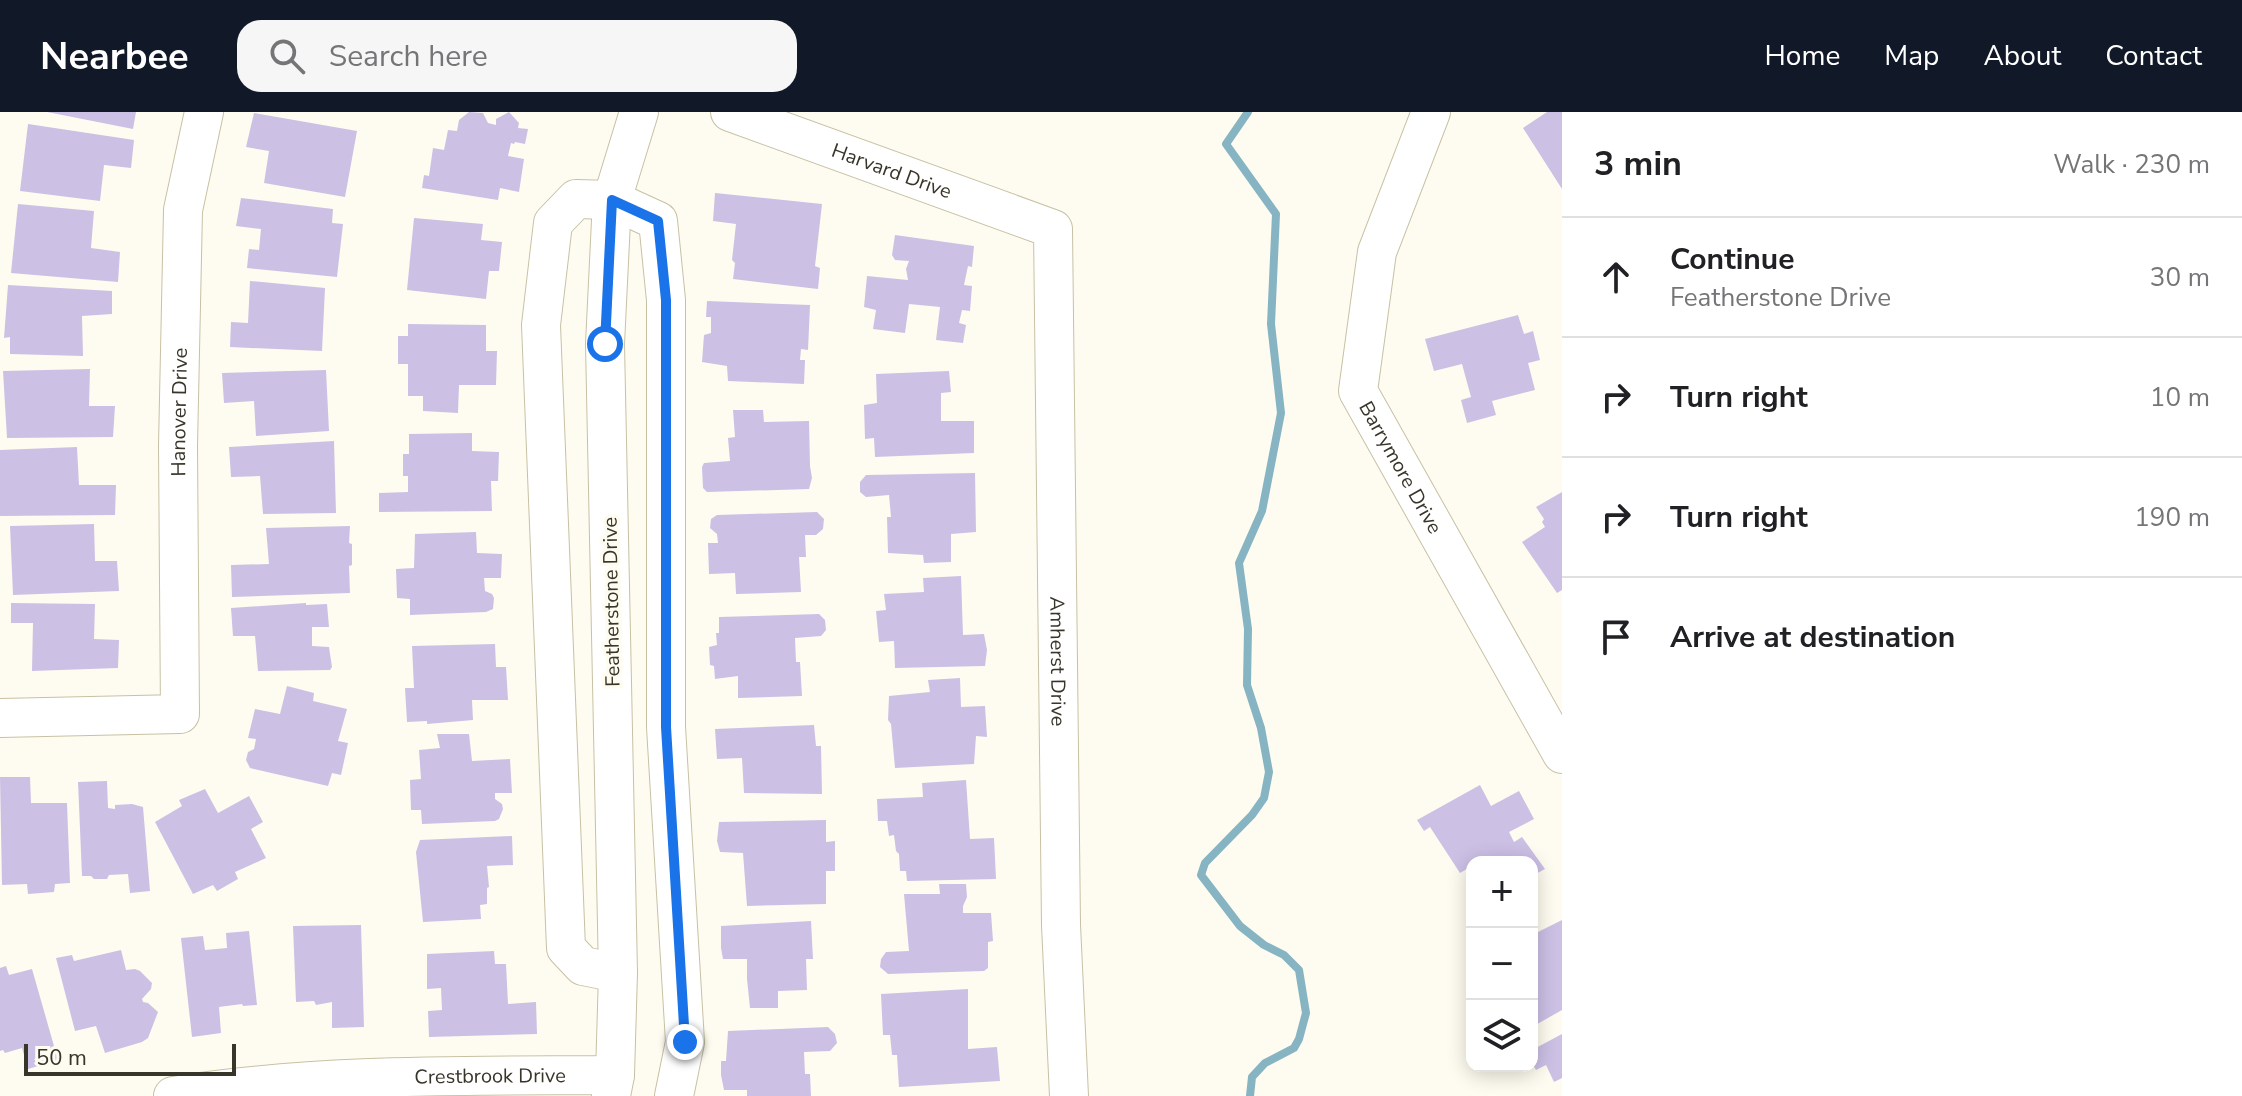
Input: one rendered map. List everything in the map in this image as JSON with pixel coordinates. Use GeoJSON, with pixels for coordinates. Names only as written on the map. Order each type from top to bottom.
{"type":"FeatureCollection","features":[{"type":"Feature","properties":{"kind":"street","name":"Hanover Drive"},"geometry":{"type":"LineString","coordinates":[[0,718],[180,714],[178,446],[183,210],[204,112]]}},
{"type":"Feature","properties":{"kind":"street","name":"Featherstone Drive"},"geometry":{"type":"LineString","coordinates":[[613,1085],[618,973],[605,344],[612,200],[639,112]]}},
{"type":"Feature","properties":{"kind":"street","name":"Harvard Drive"},"geometry":{"type":"LineString","coordinates":[[730,112],[1053,229]]}},
{"type":"Feature","properties":{"kind":"street","name":"Barrymore Drive"},"geometry":{"type":"LineString","coordinates":[[1431,112],[1377,252],[1358,391],[1562,754]]}},
{"type":"Feature","properties":{"kind":"street"},"geometry":{"type":"LineString","coordinates":[[618,973],[583,966],[566,948],[541,325],[553,223],[576,199],[612,200],[658,221],[666,300],[666,727],[685,1042],[674,1096]]}},
{"type":"Feature","properties":{"kind":"street","name":"Amherst Drive"},"geometry":{"type":"LineString","coordinates":[[1053,229],[1061,925],[1069,1096]]}},
{"type":"Feature","properties":{"kind":"street","name":"Crestbrook Drive"},"geometry":{"type":"LineString","coordinates":[[173,1096],[229,1087],[414,1077],[613,1085]]}},
{"type":"Feature","properties":{"kind":"building"},"geometry":{"type":"Polygon","coordinates":[[[47,112],[136,112],[133,129],[47,112]]]}},
{"type":"Feature","properties":{"kind":"building"},"geometry":{"type":"Polygon","coordinates":[[[469,112],[483,113],[488,123],[496,125],[496,119],[509,112],[519,123],[518,128],[528,129],[525,144],[511,143],[508,156],[524,159],[519,192],[500,188],[498,200],[422,188],[424,175],[429,176],[433,148],[444,150],[448,130],[457,131],[459,120],[469,112]]]}},
{"type":"Feature","properties":{"kind":"building"},"geometry":{"type":"Polygon","coordinates":[[[1547,112],[1562,112],[1562,189],[1523,128],[1547,112]]]}},
{"type":"Feature","properties":{"kind":"building"},"geometry":{"type":"Polygon","coordinates":[[[254,113],[357,131],[345,197],[264,183],[269,151],[246,147],[254,113]]]}},
{"type":"Feature","properties":{"kind":"building"},"geometry":{"type":"Polygon","coordinates":[[[28,124],[134,140],[131,168],[104,165],[100,201],[20,191],[28,124]]]}},
{"type":"Feature","properties":{"kind":"building"},"geometry":{"type":"Polygon","coordinates":[[[715,193],[822,204],[815,266],[820,268],[818,289],[733,279],[736,224],[713,221],[715,193]]]}},
{"type":"Feature","properties":{"kind":"building"},"geometry":{"type":"Polygon","coordinates":[[[241,198],[333,209],[332,223],[343,224],[337,277],[247,268],[249,249],[259,250],[261,229],[236,226],[241,198]]]}},
{"type":"Feature","properties":{"kind":"building"},"geometry":{"type":"Polygon","coordinates":[[[18,204],[94,211],[91,248],[120,252],[118,282],[11,273],[18,204]]]}},
{"type":"Feature","properties":{"kind":"building"},"geometry":{"type":"Polygon","coordinates":[[[414,218],[483,224],[481,240],[502,242],[499,271],[489,271],[486,299],[407,290],[414,218]]]}},
{"type":"Feature","properties":{"kind":"building"},"geometry":{"type":"Polygon","coordinates":[[[895,235],[974,246],[972,267],[968,266],[964,285],[972,286],[970,311],[962,310],[959,323],[966,325],[963,343],[936,340],[940,307],[909,304],[905,333],[873,329],[876,310],[864,307],[867,276],[908,280],[906,269],[909,261],[895,260],[892,255],[895,235]]]}},
{"type":"Feature","properties":{"kind":"building"},"geometry":{"type":"Polygon","coordinates":[[[250,281],[325,288],[322,351],[230,347],[231,322],[248,323],[250,281]]]}},
{"type":"Feature","properties":{"kind":"building"},"geometry":{"type":"Polygon","coordinates":[[[8,285],[112,291],[112,314],[82,316],[83,356],[10,354],[10,337],[4,338],[8,285]]]}},
{"type":"Feature","properties":{"kind":"building"},"geometry":{"type":"Polygon","coordinates":[[[707,301],[810,305],[808,350],[801,349],[800,360],[805,360],[804,384],[728,381],[727,366],[702,362],[704,335],[711,333],[711,317],[706,317],[707,301]]]}},
{"type":"Feature","properties":{"kind":"building"},"geometry":{"type":"Polygon","coordinates":[[[1518,315],[1524,334],[1533,331],[1540,360],[1528,363],[1535,390],[1492,401],[1496,415],[1467,423],[1461,400],[1471,397],[1462,364],[1434,371],[1425,339],[1518,315]]]}},
{"type":"Feature","properties":{"kind":"building"},"geometry":{"type":"Polygon","coordinates":[[[408,324],[486,325],[486,351],[497,351],[496,385],[459,385],[458,413],[423,411],[423,396],[408,396],[408,364],[398,364],[398,336],[408,336],[408,324]]]}},
{"type":"Feature","properties":{"kind":"building"},"geometry":{"type":"Polygon","coordinates":[[[90,369],[89,406],[115,406],[113,437],[7,438],[3,371],[90,369]]]}},
{"type":"Feature","properties":{"kind":"building"},"geometry":{"type":"Polygon","coordinates":[[[326,370],[329,431],[256,436],[254,401],[224,403],[222,373],[326,370]]]}},
{"type":"Feature","properties":{"kind":"building"},"geometry":{"type":"Polygon","coordinates":[[[949,371],[951,392],[941,393],[941,421],[974,421],[974,453],[875,457],[874,438],[865,439],[864,405],[877,403],[876,374],[949,371]]]}},
{"type":"Feature","properties":{"kind":"building"},"geometry":{"type":"Polygon","coordinates":[[[733,410],[763,410],[764,422],[809,421],[812,478],[809,489],[707,492],[703,488],[704,463],[730,461],[728,438],[735,437],[733,410]]]}},
{"type":"Feature","properties":{"kind":"building"},"geometry":{"type":"Polygon","coordinates":[[[472,433],[472,451],[499,452],[498,481],[491,481],[492,511],[379,512],[379,493],[408,492],[408,476],[403,476],[403,454],[409,454],[409,434],[472,433]]]}},
{"type":"Feature","properties":{"kind":"building"},"geometry":{"type":"Polygon","coordinates":[[[334,441],[336,513],[263,514],[260,476],[231,477],[229,447],[334,441]]]}},
{"type":"Feature","properties":{"kind":"building"},"geometry":{"type":"Polygon","coordinates":[[[77,447],[79,485],[116,485],[115,515],[0,516],[0,450],[77,447]]]}},
{"type":"Feature","properties":{"kind":"building"},"geometry":{"type":"Polygon","coordinates":[[[975,473],[976,532],[951,534],[951,562],[924,563],[923,555],[888,553],[889,495],[866,497],[860,492],[860,482],[866,475],[975,473]]]}},
{"type":"Feature","properties":{"kind":"building"},"geometry":{"type":"Polygon","coordinates":[[[1562,492],[1562,590],[1557,593],[1522,542],[1545,527],[1536,507],[1562,492]]]}},
{"type":"Feature","properties":{"kind":"building"},"geometry":{"type":"Polygon","coordinates":[[[817,512],[824,519],[823,529],[816,535],[805,535],[806,557],[799,557],[801,592],[736,594],[735,573],[709,574],[708,543],[718,543],[717,534],[710,528],[711,519],[717,515],[817,512]]]}},
{"type":"Feature","properties":{"kind":"building"},"geometry":{"type":"Polygon","coordinates":[[[94,524],[95,561],[117,561],[119,591],[13,595],[10,526],[94,524]]]}},
{"type":"Feature","properties":{"kind":"building"},"geometry":{"type":"Polygon","coordinates":[[[350,526],[350,593],[232,597],[231,565],[269,564],[266,528],[350,526]]]}},
{"type":"Feature","properties":{"kind":"building"},"geometry":{"type":"Polygon","coordinates":[[[476,532],[477,553],[502,554],[501,578],[484,578],[485,591],[494,598],[493,609],[486,612],[410,615],[410,599],[397,598],[396,569],[414,568],[415,534],[476,532]]]}},
{"type":"Feature","properties":{"kind":"building"},"geometry":{"type":"Polygon","coordinates":[[[961,576],[963,635],[984,634],[987,650],[985,666],[895,668],[894,641],[879,642],[876,611],[886,610],[884,594],[924,592],[923,578],[961,576]]]}},
{"type":"Feature","properties":{"kind":"building"},"geometry":{"type":"Polygon","coordinates":[[[11,603],[95,604],[94,639],[119,640],[118,668],[32,671],[33,623],[11,623],[11,603]]]}},
{"type":"Feature","properties":{"kind":"building"},"geometry":{"type":"Polygon","coordinates":[[[327,604],[329,627],[312,627],[312,646],[329,647],[330,670],[258,671],[255,636],[233,636],[231,608],[327,604]]]}},
{"type":"Feature","properties":{"kind":"building"},"geometry":{"type":"Polygon","coordinates":[[[819,614],[825,620],[826,630],[821,636],[795,638],[802,696],[738,698],[738,676],[715,679],[709,647],[717,645],[719,617],[819,614]]]}},
{"type":"Feature","properties":{"kind":"building"},"geometry":{"type":"Polygon","coordinates":[[[495,644],[496,667],[506,667],[508,700],[472,700],[473,720],[427,724],[427,721],[407,722],[405,688],[414,688],[412,646],[495,644]]]}},
{"type":"Feature","properties":{"kind":"building"},"geometry":{"type":"Polygon","coordinates":[[[960,678],[961,707],[985,706],[987,737],[976,736],[974,764],[895,768],[888,720],[889,696],[930,692],[928,680],[960,678]]]}},
{"type":"Feature","properties":{"kind":"building"},"geometry":{"type":"Polygon","coordinates":[[[287,686],[314,693],[313,701],[347,709],[338,741],[348,743],[341,775],[332,773],[328,786],[250,768],[246,760],[248,752],[254,749],[256,739],[248,738],[255,709],[280,714],[287,686]]]}},
{"type":"Feature","properties":{"kind":"building"},"geometry":{"type":"Polygon","coordinates":[[[814,725],[816,746],[821,746],[822,794],[744,793],[742,758],[717,759],[715,729],[814,725]]]}},
{"type":"Feature","properties":{"kind":"building"},"geometry":{"type":"Polygon","coordinates":[[[437,734],[469,734],[472,761],[510,759],[512,793],[495,793],[495,799],[503,809],[499,819],[422,824],[421,810],[411,810],[410,780],[421,779],[419,750],[440,748],[437,734]]]}},
{"type":"Feature","properties":{"kind":"building"},"geometry":{"type":"Polygon","coordinates":[[[0,777],[30,777],[31,803],[67,803],[70,883],[55,884],[54,892],[28,894],[27,884],[2,885],[0,777]]]}},
{"type":"Feature","properties":{"kind":"building"},"geometry":{"type":"Polygon","coordinates":[[[966,780],[970,839],[994,838],[996,879],[907,881],[906,871],[900,871],[894,835],[889,836],[887,821],[878,821],[877,799],[923,797],[922,783],[966,780]]]}},
{"type":"Feature","properties":{"kind":"building"},"geometry":{"type":"Polygon","coordinates":[[[107,781],[108,808],[132,804],[143,807],[150,891],[130,893],[128,874],[109,875],[107,879],[82,876],[78,782],[107,781]]]}},
{"type":"Feature","properties":{"kind":"building"},"geometry":{"type":"Polygon","coordinates":[[[1480,785],[1491,806],[1519,791],[1534,819],[1509,832],[1514,842],[1522,837],[1536,856],[1466,856],[1466,870],[1460,873],[1430,827],[1424,831],[1417,820],[1480,785]]]}},
{"type":"Feature","properties":{"kind":"building"},"geometry":{"type":"Polygon","coordinates":[[[205,789],[218,813],[249,796],[263,822],[251,829],[266,858],[235,872],[238,879],[217,891],[213,885],[193,894],[155,822],[182,806],[179,800],[205,789]]]}},
{"type":"Feature","properties":{"kind":"building"},"geometry":{"type":"Polygon","coordinates":[[[826,820],[826,842],[835,841],[835,871],[826,871],[826,904],[747,906],[743,853],[720,852],[717,841],[719,822],[826,820]]]}},
{"type":"Feature","properties":{"kind":"building"},"geometry":{"type":"Polygon","coordinates":[[[512,836],[513,865],[487,866],[489,887],[487,904],[480,905],[481,919],[423,922],[416,852],[420,840],[512,836]]]}},
{"type":"Feature","properties":{"kind":"building"},"geometry":{"type":"Polygon","coordinates":[[[1538,859],[1545,869],[1538,873],[1538,859]]]}},
{"type":"Feature","properties":{"kind":"building"},"geometry":{"type":"Polygon","coordinates":[[[939,884],[966,884],[963,913],[991,913],[993,941],[988,942],[988,968],[984,971],[888,974],[880,967],[886,952],[909,951],[904,894],[940,894],[939,884]]]}},
{"type":"Feature","properties":{"kind":"building"},"geometry":{"type":"Polygon","coordinates":[[[1562,920],[1562,1010],[1538,1024],[1538,1000],[1538,932],[1562,920]]]}},
{"type":"Feature","properties":{"kind":"building"},"geometry":{"type":"Polygon","coordinates":[[[811,921],[813,959],[806,959],[807,990],[778,991],[778,1008],[750,1008],[747,959],[723,959],[721,926],[811,921]]]}},
{"type":"Feature","properties":{"kind":"building"},"geometry":{"type":"Polygon","coordinates":[[[361,925],[364,1027],[332,1028],[332,1002],[316,1005],[314,1001],[296,1002],[293,926],[361,925]]]}},
{"type":"Feature","properties":{"kind":"building"},"geometry":{"type":"Polygon","coordinates":[[[249,931],[257,1005],[219,1007],[221,1033],[192,1037],[181,938],[203,936],[205,950],[227,948],[226,933],[249,931]]]}},
{"type":"Feature","properties":{"kind":"building"},"geometry":{"type":"Polygon","coordinates":[[[121,950],[126,970],[140,971],[152,983],[142,999],[158,1012],[148,1038],[105,1053],[96,1026],[75,1031],[56,958],[72,955],[74,961],[121,950]]]}},
{"type":"Feature","properties":{"kind":"building"},"geometry":{"type":"Polygon","coordinates":[[[494,951],[495,964],[506,964],[508,1004],[536,1002],[537,1034],[429,1037],[428,1011],[442,1010],[441,988],[427,989],[427,954],[494,951]]]}},
{"type":"Feature","properties":{"kind":"building"},"geometry":{"type":"Polygon","coordinates":[[[6,966],[9,975],[32,969],[58,1060],[28,1069],[22,1048],[5,1053],[0,1051],[0,968],[6,966]]]}},
{"type":"Feature","properties":{"kind":"building"},"geometry":{"type":"Polygon","coordinates":[[[968,989],[968,1049],[997,1047],[1000,1081],[899,1087],[897,1055],[892,1055],[890,1035],[883,1035],[881,994],[968,989]]]}},
{"type":"Feature","properties":{"kind":"building"},"geometry":{"type":"Polygon","coordinates":[[[828,1027],[835,1034],[837,1043],[830,1051],[804,1052],[805,1074],[810,1074],[811,1096],[747,1096],[747,1090],[724,1090],[721,1061],[726,1061],[728,1031],[828,1027]]]}},
{"type":"Feature","properties":{"kind":"building"},"geometry":{"type":"Polygon","coordinates":[[[1562,1034],[1562,1078],[1554,1082],[1546,1065],[1538,1069],[1538,1047],[1562,1034]]]}},
{"type":"Feature","properties":{"kind":"waterway"},"geometry":{"type":"LineString","coordinates":[[1248,112],[1226,144],[1276,214],[1271,324],[1281,413],[1262,511],[1239,563],[1248,629],[1247,685],[1261,728],[1269,772],[1264,798],[1252,815],[1205,863],[1201,875],[1240,926],[1264,945],[1284,955],[1299,970],[1306,1013],[1294,1048],[1265,1063],[1252,1077],[1250,1096]]}},
{"type":"Feature","properties":{"kind":"route"},"geometry":{"type":"LineString","coordinates":[[605,344],[612,200],[658,221],[666,300],[666,727],[685,1042]]}}]}
